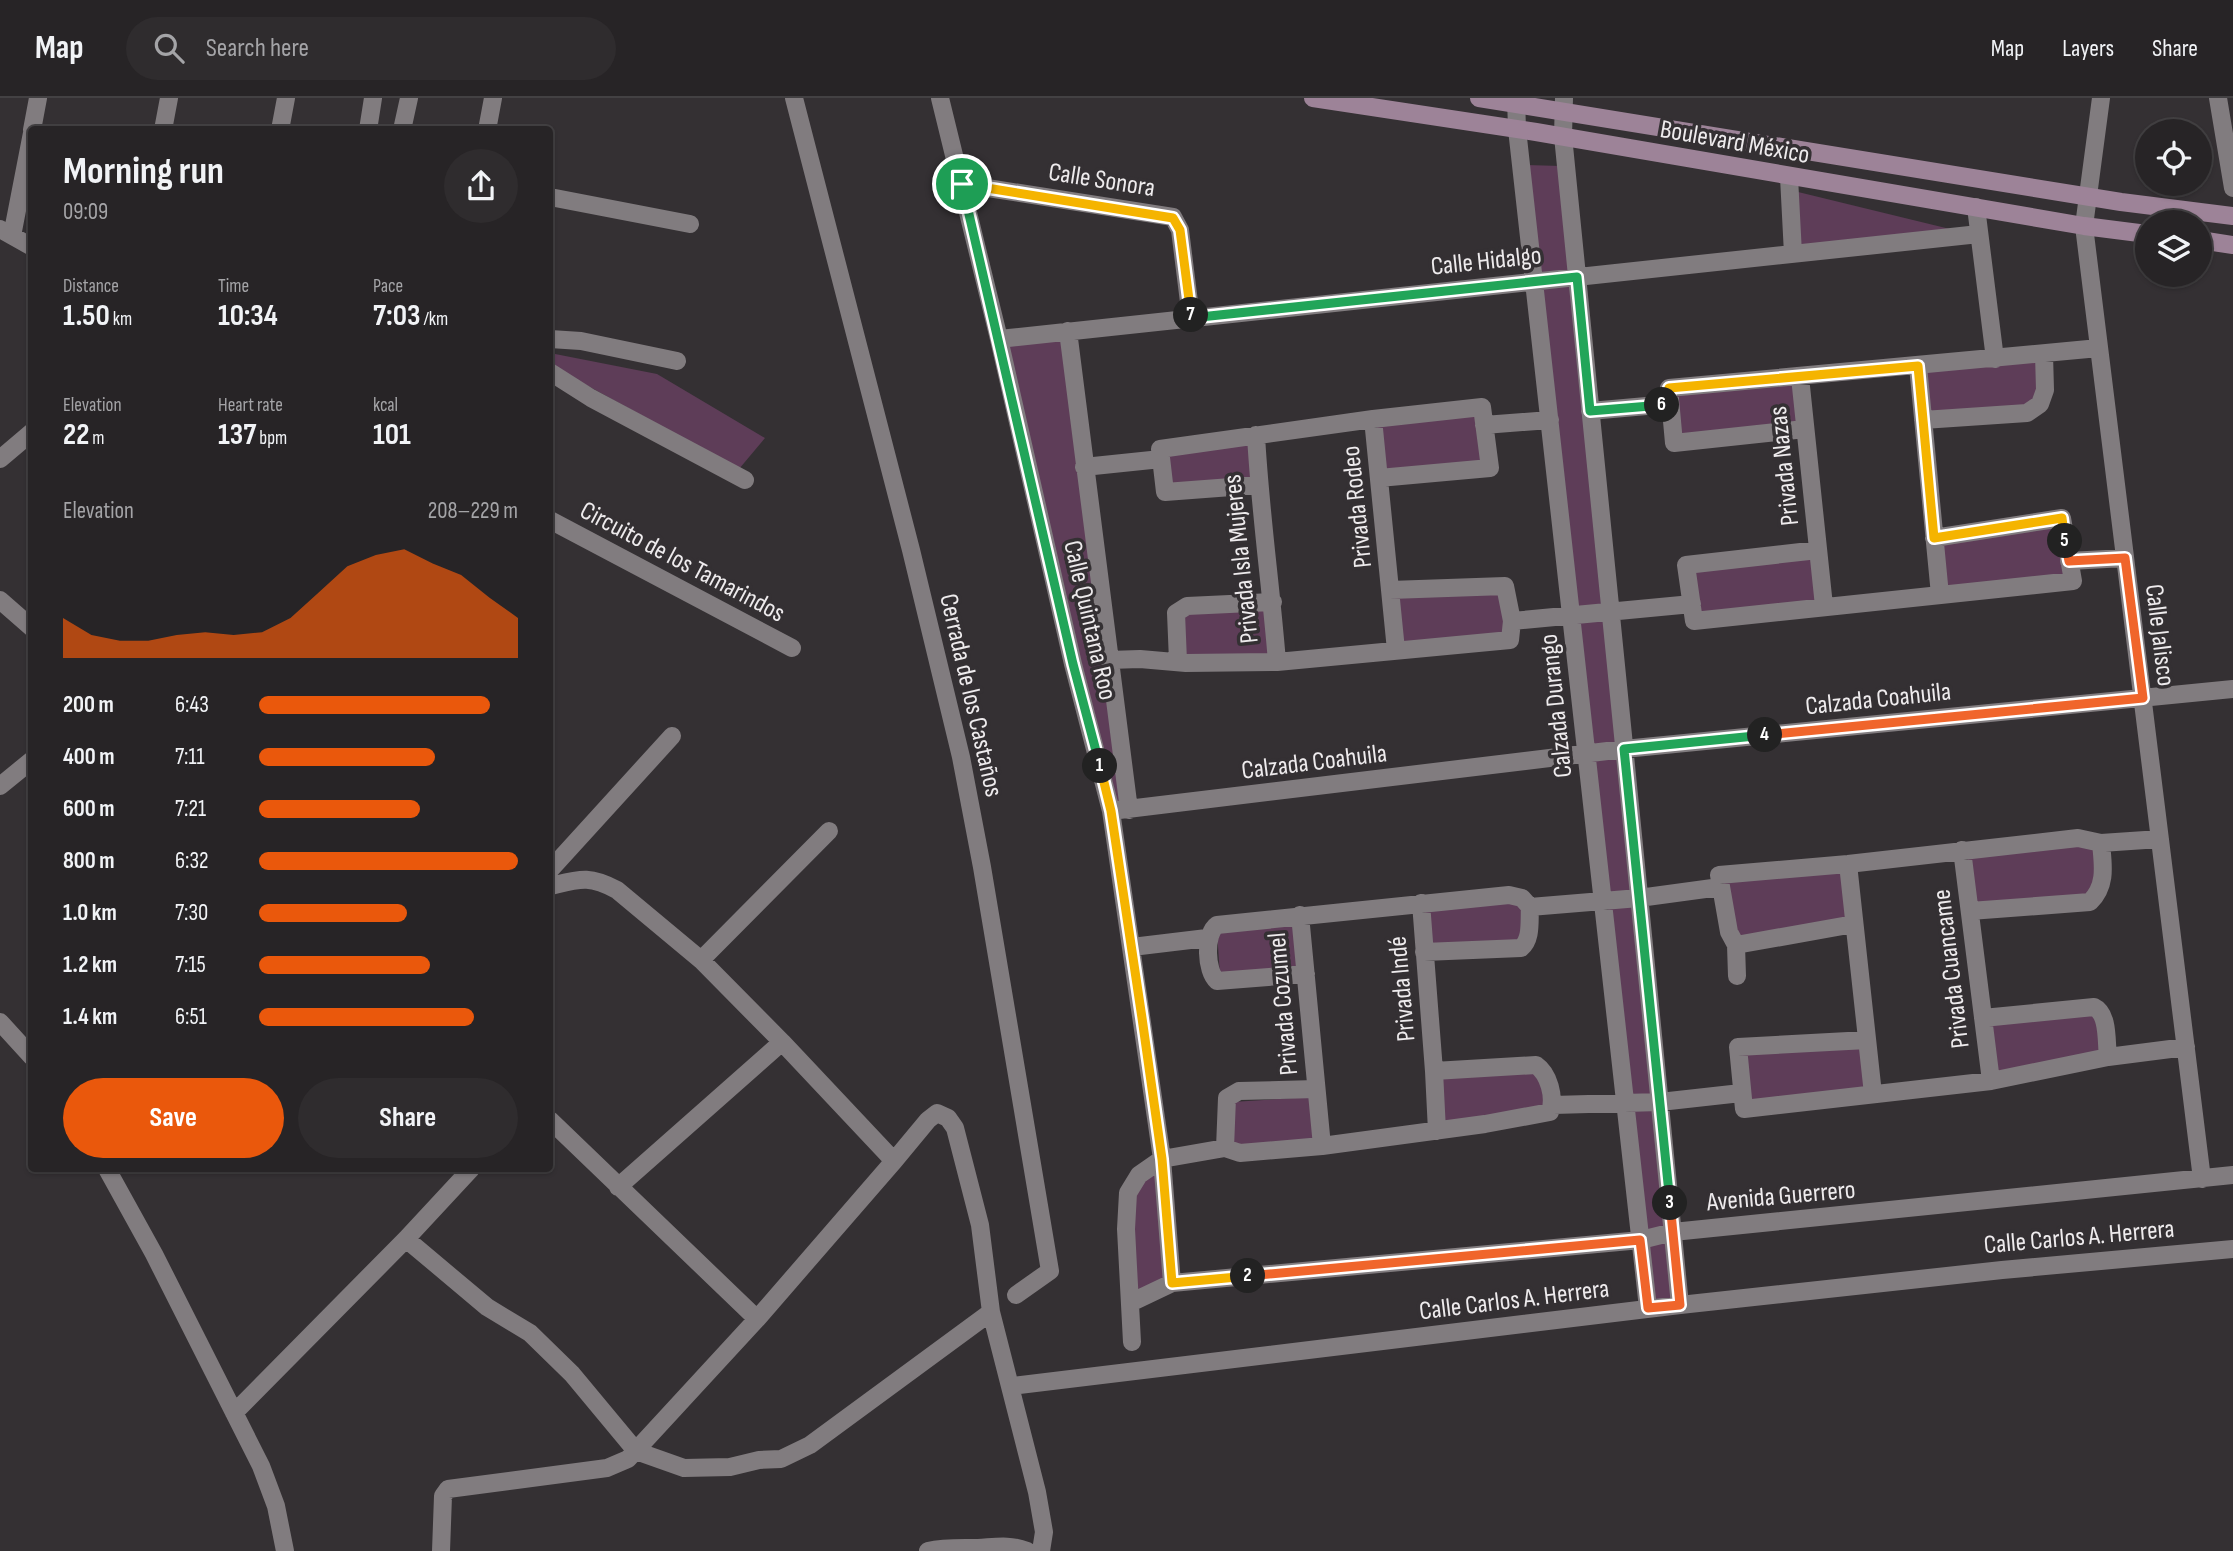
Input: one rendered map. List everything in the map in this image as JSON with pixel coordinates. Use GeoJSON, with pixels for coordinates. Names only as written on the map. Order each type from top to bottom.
{"type":"FeatureCollection","features":[{"type":"Feature","properties":{"kind":"main road","name":"Boulevard México"},"geometry":{"type":"LineString","coordinates":[[1313,98],[1563,136],[1789,177],[2135,232]]}},
{"type":"Feature","properties":{"kind":"main road","name":"Boulevard México"},"geometry":{"type":"LineString","coordinates":[[1479,98],[1563,104],[2121,202],[2233,216]]}},
{"type":"Feature","properties":{"kind":"main road"},"geometry":{"type":"LineString","coordinates":[[2212,242],[2233,245]]}},
{"type":"Feature","properties":{"kind":"street"},"geometry":{"type":"LineString","coordinates":[[33,126],[38,98]]}},
{"type":"Feature","properties":{"kind":"street"},"geometry":{"type":"LineString","coordinates":[[164,126],[169,98]]}},
{"type":"Feature","properties":{"kind":"street"},"geometry":{"type":"LineString","coordinates":[[281,126],[285,98]]}},
{"type":"Feature","properties":{"kind":"street"},"geometry":{"type":"LineString","coordinates":[[369,126],[373,98]]}},
{"type":"Feature","properties":{"kind":"street"},"geometry":{"type":"LineString","coordinates":[[403,126],[409,98]]}},
{"type":"Feature","properties":{"kind":"street"},"geometry":{"type":"LineString","coordinates":[[488,126],[494,98]]}},
{"type":"Feature","properties":{"kind":"street","name":"Cerrada de los Castaños"},"geometry":{"type":"LineString","coordinates":[[794,98],[911,550],[961,757],[982,867],[1051,1271],[1016,1295]]}},
{"type":"Feature","properties":{"kind":"street","name":"Calle Quintana Roo"},"geometry":{"type":"LineString","coordinates":[[940,98],[1073,664],[1120,811]]}},
{"type":"Feature","properties":{"kind":"street","name":"Calle Jalisco"},"geometry":{"type":"LineString","coordinates":[[2101,98],[2084,226],[2202,1179]]}},
{"type":"Feature","properties":{"kind":"street"},"geometry":{"type":"LineString","coordinates":[[2218,98],[2233,188]]}},
{"type":"Feature","properties":{"kind":"street","name":"Calzada Durango"},"geometry":{"type":"LineString","coordinates":[[1516,101],[1648,1308]]}},
{"type":"Feature","properties":{"kind":"street"},"geometry":{"type":"LineString","coordinates":[[1563,104],[1563,136],[1680,1305]]}},
{"type":"Feature","properties":{"kind":"street"},"geometry":{"type":"LineString","coordinates":[[28,147],[6,232],[28,245]]}},
{"type":"Feature","properties":{"kind":"street"},"geometry":{"type":"LineString","coordinates":[[1789,177],[1793,254]]}},
{"type":"Feature","properties":{"kind":"street","name":"Calle Sonora"},"geometry":{"type":"LineString","coordinates":[[962,184],[1173,218],[1180,230],[1191,318]]}},
{"type":"Feature","properties":{"kind":"street"},"geometry":{"type":"LineString","coordinates":[[553,198],[690,224]]}},
{"type":"Feature","properties":{"kind":"street"},"geometry":{"type":"LineString","coordinates":[[1976,207],[1994,359]]}},
{"type":"Feature","properties":{"kind":"street","name":"Calle Hidalgo"},"geometry":{"type":"LineString","coordinates":[[999,340],[1979,234]]}},
{"type":"Feature","properties":{"kind":"street","name":"Calle Quintana Roo"},"geometry":{"type":"LineString","coordinates":[[1068,331],[1109,660],[1132,947],[1162,1159],[1172,1283]]}},
{"type":"Feature","properties":{"kind":"street"},"geometry":{"type":"LineString","coordinates":[[553,339],[581,341],[677,361]]}},
{"type":"Feature","properties":{"kind":"street"},"geometry":{"type":"LineString","coordinates":[[1805,429],[1674,443],[1669,388],[2099,348]]}},
{"type":"Feature","properties":{"kind":"street"},"geometry":{"type":"LineString","coordinates":[[1923,420],[2026,412],[2040,404],[2045,390],[2044,354]]}},
{"type":"Feature","properties":{"kind":"street"},"geometry":{"type":"LineString","coordinates":[[1918,366],[1940,595]]}},
{"type":"Feature","properties":{"kind":"street"},"geometry":{"type":"LineString","coordinates":[[553,374],[591,398],[745,480]]}},
{"type":"Feature","properties":{"kind":"street","name":"Privada Nazas"},"geometry":{"type":"LineString","coordinates":[[1800,377],[1824,606]]}},
{"type":"Feature","properties":{"kind":"street"},"geometry":{"type":"LineString","coordinates":[[1590,411],[1670,404]]}},
{"type":"Feature","properties":{"kind":"street"},"geometry":{"type":"LineString","coordinates":[[1258,485],[1166,492],[1160,449],[1373,419],[1482,407],[1490,468],[1379,478]]}},
{"type":"Feature","properties":{"kind":"street","name":"Privada Rodeo"},"geometry":{"type":"LineString","coordinates":[[1373,419],[1396,650]]}},
{"type":"Feature","properties":{"kind":"street"},"geometry":{"type":"LineString","coordinates":[[1484,425],[1550,420]]}},
{"type":"Feature","properties":{"kind":"street"},"geometry":{"type":"LineString","coordinates":[[0,459],[28,435]]}},
{"type":"Feature","properties":{"kind":"street","name":"Privada Isla Mujeres"},"geometry":{"type":"LineString","coordinates":[[1109,660],[1277,662],[1273,602],[1258,485],[1256,435]]}},
{"type":"Feature","properties":{"kind":"street"},"geometry":{"type":"LineString","coordinates":[[1084,467],[1161,459]]}},
{"type":"Feature","properties":{"kind":"street"},"geometry":{"type":"LineString","coordinates":[[1277,662],[1510,640],[1512,621],[1692,604],[1694,621],[2073,581],[2062,518],[1934,538]]}},
{"type":"Feature","properties":{"kind":"street","name":"Circuito de los Tamarindos"},"geometry":{"type":"LineString","coordinates":[[553,522],[792,648]]}},
{"type":"Feature","properties":{"kind":"street","name":"Privada Nazas"},"geometry":{"type":"LineString","coordinates":[[1692,604],[1686,565],[1818,550]]}},
{"type":"Feature","properties":{"kind":"street"},"geometry":{"type":"LineString","coordinates":[[2069,561],[2125,558]]}},
{"type":"Feature","properties":{"kind":"street","name":"Privada Rodeo"},"geometry":{"type":"LineString","coordinates":[[1390,590],[1505,586],[1512,621]]}},
{"type":"Feature","properties":{"kind":"street"},"geometry":{"type":"LineString","coordinates":[[0,600],[28,624]]}},
{"type":"Feature","properties":{"kind":"street"},"geometry":{"type":"LineString","coordinates":[[1178,661],[1178,610],[1187,606],[1273,602]]}},
{"type":"Feature","properties":{"kind":"street","name":"Calzada Coahuila"},"geometry":{"type":"LineString","coordinates":[[1120,811],[1624,749],[2233,689]]}},
{"type":"Feature","properties":{"kind":"street"},"geometry":{"type":"LineString","coordinates":[[553,867],[671,736]]}},
{"type":"Feature","properties":{"kind":"street"},"geometry":{"type":"LineString","coordinates":[[0,786],[28,763]]}},
{"type":"Feature","properties":{"kind":"street"},"geometry":{"type":"LineString","coordinates":[[701,960],[829,831]]}},
{"type":"Feature","properties":{"kind":"street"},"geometry":{"type":"LineString","coordinates":[[1737,976],[1736,945],[1729,932],[1719,875],[1848,864],[2078,838],[2101,843],[2160,839]]}},
{"type":"Feature","properties":{"kind":"street"},"geometry":{"type":"LineString","coordinates":[[1970,911],[2090,902],[2100,893],[2103,876],[2101,843]]}},
{"type":"Feature","properties":{"kind":"street","name":"Privada Cuancame"},"geometry":{"type":"LineString","coordinates":[[1962,850],[1991,1081]]}},
{"type":"Feature","properties":{"kind":"street"},"geometry":{"type":"LineString","coordinates":[[1848,864],[1873,1094]]}},
{"type":"Feature","properties":{"kind":"street"},"geometry":{"type":"LineString","coordinates":[[553,885],[584,878],[617,890],[701,960],[894,1161]]}},
{"type":"Feature","properties":{"kind":"street"},"geometry":{"type":"LineString","coordinates":[[1530,907],[1639,898],[1720,887]]}},
{"type":"Feature","properties":{"kind":"street"},"geometry":{"type":"LineString","coordinates":[[1306,974],[1217,981],[1211,975],[1207,938],[1210,930],[1217,925],[1300,915],[1509,895],[1522,898],[1530,907],[1529,937],[1521,947],[1424,952]]}},
{"type":"Feature","properties":{"kind":"street","name":"Privada Indé"},"geometry":{"type":"LineString","coordinates":[[1421,903],[1437,1131]]}},
{"type":"Feature","properties":{"kind":"street","name":"Privada Cozumel"},"geometry":{"type":"LineString","coordinates":[[1300,915],[1322,1146]]}},
{"type":"Feature","properties":{"kind":"street"},"geometry":{"type":"LineString","coordinates":[[1736,945],[1854,924]]}},
{"type":"Feature","properties":{"kind":"street"},"geometry":{"type":"LineString","coordinates":[[1132,947],[1207,938]]}},
{"type":"Feature","properties":{"kind":"street"},"geometry":{"type":"LineString","coordinates":[[1983,1018],[2094,1007],[2103,1016],[2108,1057]]}},
{"type":"Feature","properties":{"kind":"street"},"geometry":{"type":"LineString","coordinates":[[0,1022],[28,1053]]}},
{"type":"Feature","properties":{"kind":"street"},"geometry":{"type":"LineString","coordinates":[[1867,1040],[1738,1047],[1744,1109],[1991,1081],[2108,1057],[2186,1047]]}},
{"type":"Feature","properties":{"kind":"street"},"geometry":{"type":"LineString","coordinates":[[618,1187],[782,1042]]}},
{"type":"Feature","properties":{"kind":"street","name":"Privada Indé"},"geometry":{"type":"LineString","coordinates":[[1434,1071],[1536,1065],[1546,1076],[1553,1105]]}},
{"type":"Feature","properties":{"kind":"street","name":"Privada Cozumel"},"geometry":{"type":"LineString","coordinates":[[1225,1147],[1229,1095],[1239,1091],[1316,1089]]}},
{"type":"Feature","properties":{"kind":"street"},"geometry":{"type":"LineString","coordinates":[[1132,1342],[1126,1229],[1128,1193],[1139,1175],[1162,1159],[1225,1147],[1240,1153],[1322,1146],[1437,1131],[1548,1114],[1553,1105],[1660,1102],[1741,1093]]}},
{"type":"Feature","properties":{"kind":"street"},"geometry":{"type":"LineString","coordinates":[[441,1551],[443,1496],[448,1489],[607,1468],[620,1465],[636,1451],[757,1319],[928,1120],[937,1113],[948,1118],[955,1128],[980,1225],[991,1312],[1037,1492],[1044,1532],[1041,1551]]}},
{"type":"Feature","properties":{"kind":"street"},"geometry":{"type":"LineString","coordinates":[[553,1123],[757,1319]]}},
{"type":"Feature","properties":{"kind":"street"},"geometry":{"type":"LineString","coordinates":[[109,1172],[154,1254],[261,1466],[273,1496],[285,1551]]}},
{"type":"Feature","properties":{"kind":"street"},"geometry":{"type":"LineString","coordinates":[[234,1413],[468,1172]]}},
{"type":"Feature","properties":{"kind":"street","name":"Avenida Guerrero"},"geometry":{"type":"LineString","coordinates":[[1130,1303],[1172,1283],[1640,1240],[1673,1232],[2233,1175]]}},
{"type":"Feature","properties":{"kind":"street"},"geometry":{"type":"LineString","coordinates":[[406,1239],[487,1307],[530,1333],[572,1374],[636,1451],[684,1468],[730,1467],[758,1460],[780,1459],[810,1445],[991,1312]]}},
{"type":"Feature","properties":{"kind":"street","name":"Calle Carlos A. Herrera"},"geometry":{"type":"LineString","coordinates":[[1012,1387],[1648,1308],[2233,1248]]}},
{"type":"Feature","properties":{"kind":"street"},"geometry":{"type":"LineString","coordinates":[[928,1551],[998,1545],[1027,1551]]}},
{"type":"Feature","properties":{"kind":"shaded area"},"geometry":{"type":"Polygon","coordinates":[[[1526,165],[1561,166],[1675,1300],[1652,1304],[1526,165]]]}},
{"type":"Feature","properties":{"kind":"shaded area"},"geometry":{"type":"Polygon","coordinates":[[[1794,191],[1954,230],[1797,249],[1794,191]]]}},
{"type":"Feature","properties":{"kind":"shaded area"},"geometry":{"type":"Polygon","coordinates":[[[1062,337],[1124,805],[1114,807],[1005,343],[1062,337]]]}},
{"type":"Feature","properties":{"kind":"shaded area"},"geometry":{"type":"Polygon","coordinates":[[[553,354],[657,374],[765,438],[739,469],[553,367],[553,354]]]}},
{"type":"Feature","properties":{"kind":"shaded area"},"geometry":{"type":"Polygon","coordinates":[[[2036,362],[2036,396],[2025,408],[1927,415],[1921,370],[2036,362]]]}},
{"type":"Feature","properties":{"kind":"shaded area"},"geometry":{"type":"Polygon","coordinates":[[[1798,379],[1804,428],[1675,442],[1672,390],[1798,379]]]}},
{"type":"Feature","properties":{"kind":"shaded area"},"geometry":{"type":"Polygon","coordinates":[[[1480,409],[1488,466],[1382,476],[1376,422],[1480,409]]]}},
{"type":"Feature","properties":{"kind":"shaded area"},"geometry":{"type":"Polygon","coordinates":[[[1254,436],[1258,484],[1166,491],[1161,450],[1254,436]]]}},
{"type":"Feature","properties":{"kind":"shaded area"},"geometry":{"type":"Polygon","coordinates":[[[2056,526],[2068,577],[1944,592],[1939,541],[2056,526]]]}},
{"type":"Feature","properties":{"kind":"shaded area"},"geometry":{"type":"Polygon","coordinates":[[[1813,553],[1819,604],[1696,620],[1688,567],[1813,553]]]}},
{"type":"Feature","properties":{"kind":"shaded area"},"geometry":{"type":"Polygon","coordinates":[[[1503,589],[1509,638],[1398,648],[1393,592],[1503,589]]]}},
{"type":"Feature","properties":{"kind":"shaded area"},"geometry":{"type":"Polygon","coordinates":[[[1270,604],[1274,659],[1180,660],[1179,614],[1270,604]]]}},
{"type":"Feature","properties":{"kind":"shaded area"},"geometry":{"type":"Polygon","coordinates":[[[2079,842],[2098,846],[2096,891],[2089,898],[1974,908],[1967,854],[2079,842]]]}},
{"type":"Feature","properties":{"kind":"shaded area"},"geometry":{"type":"Polygon","coordinates":[[[1845,867],[1852,922],[1738,944],[1722,878],[1845,867]]]}},
{"type":"Feature","properties":{"kind":"shaded area"},"geometry":{"type":"Polygon","coordinates":[[[1520,900],[1526,905],[1525,943],[1427,949],[1424,906],[1520,900]]]}},
{"type":"Feature","properties":{"kind":"shaded area"},"geometry":{"type":"Polygon","coordinates":[[[1295,923],[1300,970],[1220,975],[1217,932],[1295,923]]]}},
{"type":"Feature","properties":{"kind":"shaded area"},"geometry":{"type":"Polygon","coordinates":[[[2096,1011],[2102,1054],[1994,1076],[1987,1022],[2096,1011]]]}},
{"type":"Feature","properties":{"kind":"shaded area"},"geometry":{"type":"Polygon","coordinates":[[[1862,1043],[1869,1090],[1747,1106],[1741,1051],[1862,1043]]]}},
{"type":"Feature","properties":{"kind":"shaded area"},"geometry":{"type":"Polygon","coordinates":[[[1534,1069],[1544,1076],[1547,1111],[1439,1127],[1438,1075],[1534,1069]]]}},
{"type":"Feature","properties":{"kind":"shaded area"},"geometry":{"type":"Polygon","coordinates":[[[1311,1097],[1317,1141],[1228,1147],[1232,1102],[1311,1097]]]}},
{"type":"Feature","properties":{"kind":"shaded area"},"geometry":{"type":"Polygon","coordinates":[[[1159,1164],[1169,1282],[1131,1299],[1130,1195],[1159,1164]]]}},
{"type":"Feature","properties":{"kind":"route"},"geometry":{"type":"LineString","coordinates":[[962,184],[1169,215],[1177,222],[1180,230],[1191,318],[1577,277],[1590,411],[1670,404],[1669,388],[1918,366],[1934,538],[2062,518],[2069,561],[2125,558],[2143,698],[1624,749],[1680,1305],[1648,1308],[1640,1240],[1172,1283],[1162,1159],[1111,811],[1073,664],[962,184]]}}]}
